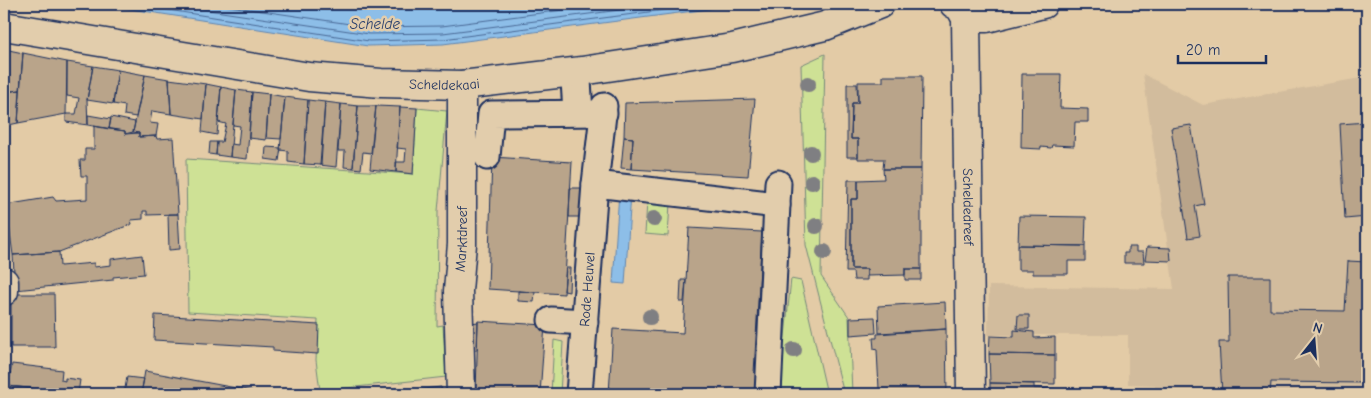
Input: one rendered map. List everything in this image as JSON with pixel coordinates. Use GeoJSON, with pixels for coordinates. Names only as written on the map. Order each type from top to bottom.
{"type":"FeatureCollection","features":[{"type":"Feature","properties":{"kind":"street","name":"Scheldekaai"},"geometry":{"type":"LineString","coordinates":[[4,26],[309,77],[381,83],[462,85],[576,72],[732,48],[824,26],[880,4]]}},
{"type":"Feature","properties":{"kind":"street","name":"Scheldedreef"},"geometry":{"type":"LineString","coordinates":[[972,394],[960,11],[987,18],[1043,4]]}},
{"type":"Feature","properties":{"kind":"street","name":"Marktdreef"},"geometry":{"type":"LineString","coordinates":[[461,394],[458,291],[462,244],[462,85]]}},
{"type":"Feature","properties":{"kind":"street"},"geometry":{"type":"LineString","coordinates":[[487,157],[491,114],[591,107]]}},
{"type":"Feature","properties":{"kind":"street","name":"Rode Heuvel"},"geometry":{"type":"LineString","coordinates":[[579,394],[572,316],[595,184],[591,107]]}},
{"type":"Feature","properties":{"kind":"street"},"geometry":{"type":"LineString","coordinates":[[595,184],[775,198]]}},
{"type":"Feature","properties":{"kind":"street"},"geometry":{"type":"LineString","coordinates":[[765,305],[775,198]]}},
{"type":"Feature","properties":{"kind":"street"},"geometry":{"type":"LineString","coordinates":[[768,394],[775,198]]}},
{"type":"Feature","properties":{"kind":"street"},"geometry":{"type":"LineString","coordinates":[[4,282],[4,290]]}},
{"type":"Feature","properties":{"kind":"lane"},"geometry":{"type":"LineString","coordinates":[[576,72],[591,107]]}},
{"type":"Feature","properties":{"kind":"shaded area"},"geometry":{"type":"Polygon","coordinates":[[[1143,74],[1203,105],[1367,77],[1367,394],[1155,394],[1155,385],[1128,384],[1128,335],[988,335],[989,286],[1174,289],[1143,74]]]}},
{"type":"Feature","properties":{"kind":"green space"},"geometry":{"type":"Polygon","coordinates":[[[825,54],[821,276],[849,317],[852,394],[844,394],[806,245],[801,65],[825,54]]]}},
{"type":"Feature","properties":{"kind":"green space"},"geometry":{"type":"Polygon","coordinates":[[[417,108],[447,111],[438,211],[437,326],[443,325],[446,377],[320,391],[316,360],[318,320],[188,312],[186,159],[413,174],[417,108]]]}},
{"type":"Feature","properties":{"kind":"green space"},"geometry":{"type":"Polygon","coordinates":[[[647,201],[670,203],[668,236],[645,234],[647,201]]]}},
{"type":"Feature","properties":{"kind":"green space"},"geometry":{"type":"Polygon","coordinates":[[[791,279],[801,281],[827,394],[779,394],[791,279]]]}},
{"type":"Feature","properties":{"kind":"green space"},"geometry":{"type":"Polygon","coordinates":[[[554,340],[563,342],[560,394],[551,394],[554,340]]]}},
{"type":"Feature","properties":{"kind":"water","name":"Schelde"},"geometry":{"type":"Polygon","coordinates":[[[98,4],[725,4],[709,9],[443,44],[368,46],[98,4]]]}},
{"type":"Feature","properties":{"kind":"water"},"geometry":{"type":"Polygon","coordinates":[[[619,192],[631,193],[625,284],[613,283],[619,192]]]}},
{"type":"Feature","properties":{"kind":"building"},"geometry":{"type":"Polygon","coordinates":[[[4,49],[23,53],[20,90],[4,92],[4,49]]]}},
{"type":"Feature","properties":{"kind":"building"},"geometry":{"type":"Polygon","coordinates":[[[23,53],[67,62],[66,114],[18,123],[23,53]]]}},
{"type":"Feature","properties":{"kind":"building"},"geometry":{"type":"Polygon","coordinates":[[[67,62],[93,66],[87,100],[88,125],[66,122],[66,114],[76,114],[79,98],[67,96],[67,62]]]}},
{"type":"Feature","properties":{"kind":"building"},"geometry":{"type":"Polygon","coordinates":[[[93,66],[118,70],[113,104],[87,100],[93,66]]]}},
{"type":"Feature","properties":{"kind":"building"},"geometry":{"type":"Polygon","coordinates":[[[118,70],[145,75],[136,117],[124,115],[125,106],[113,104],[118,70]]]}},
{"type":"Feature","properties":{"kind":"building"},"geometry":{"type":"Polygon","coordinates":[[[1022,74],[1061,74],[1060,108],[1088,109],[1088,122],[1075,122],[1074,146],[1052,145],[1051,148],[1041,147],[1041,149],[1021,148],[1022,74]]]}},
{"type":"Feature","properties":{"kind":"building"},"geometry":{"type":"Polygon","coordinates":[[[145,75],[169,79],[171,114],[152,111],[150,123],[158,124],[156,136],[139,137],[139,133],[133,132],[145,75]]]}},
{"type":"Feature","properties":{"kind":"building"},"geometry":{"type":"Polygon","coordinates":[[[883,76],[922,76],[921,169],[883,169],[884,159],[858,159],[858,139],[851,139],[852,103],[858,103],[858,82],[883,82],[883,76]]]}},
{"type":"Feature","properties":{"kind":"building"},"geometry":{"type":"Polygon","coordinates":[[[169,79],[206,84],[203,119],[171,114],[169,79]]]}},
{"type":"Feature","properties":{"kind":"building"},"geometry":{"type":"Polygon","coordinates":[[[206,84],[221,87],[217,135],[202,132],[206,84]]]}},
{"type":"Feature","properties":{"kind":"building"},"geometry":{"type":"Polygon","coordinates":[[[847,84],[857,84],[858,103],[852,103],[851,139],[858,139],[858,157],[847,157],[847,84]]]}},
{"type":"Feature","properties":{"kind":"building"},"geometry":{"type":"Polygon","coordinates":[[[221,87],[236,90],[230,157],[216,155],[217,142],[222,142],[226,124],[218,122],[221,87]]]}},
{"type":"Feature","properties":{"kind":"building"},"geometry":{"type":"Polygon","coordinates":[[[20,90],[18,123],[4,126],[4,92],[20,90]]]}},
{"type":"Feature","properties":{"kind":"building"},"geometry":{"type":"Polygon","coordinates":[[[236,90],[252,92],[247,159],[230,157],[231,144],[238,145],[240,126],[233,125],[236,90]]]}},
{"type":"Feature","properties":{"kind":"building"},"geometry":{"type":"Polygon","coordinates":[[[252,92],[269,94],[266,140],[249,138],[252,92]]]}},
{"type":"Feature","properties":{"kind":"building"},"geometry":{"type":"Polygon","coordinates":[[[269,94],[285,97],[281,139],[266,138],[269,94]]]}},
{"type":"Feature","properties":{"kind":"building"},"geometry":{"type":"Polygon","coordinates":[[[285,97],[308,100],[304,164],[288,162],[288,151],[280,150],[285,97]]]}},
{"type":"Feature","properties":{"kind":"building"},"geometry":{"type":"Polygon","coordinates":[[[755,99],[748,176],[631,169],[633,138],[624,137],[625,103],[755,99]]]}},
{"type":"Feature","properties":{"kind":"building"},"geometry":{"type":"Polygon","coordinates":[[[308,100],[325,102],[321,165],[304,164],[308,100]]]}},
{"type":"Feature","properties":{"kind":"building"},"geometry":{"type":"Polygon","coordinates":[[[325,102],[341,104],[336,167],[320,165],[325,102]]]}},
{"type":"Feature","properties":{"kind":"building"},"geometry":{"type":"Polygon","coordinates":[[[341,104],[358,106],[353,168],[344,167],[345,151],[338,151],[341,104]]]}},
{"type":"Feature","properties":{"kind":"building"},"geometry":{"type":"Polygon","coordinates":[[[358,106],[376,106],[371,153],[363,152],[361,169],[353,168],[358,106]]]}},
{"type":"Feature","properties":{"kind":"building"},"geometry":{"type":"Polygon","coordinates":[[[376,106],[400,107],[396,172],[370,169],[376,106]]]}},
{"type":"Feature","properties":{"kind":"building"},"geometry":{"type":"Polygon","coordinates":[[[400,107],[417,108],[413,174],[396,172],[396,162],[405,162],[406,149],[397,148],[400,107]]]}},
{"type":"Feature","properties":{"kind":"building"},"geometry":{"type":"Polygon","coordinates":[[[88,115],[111,119],[109,129],[88,125],[88,115]]]}},
{"type":"Feature","properties":{"kind":"building"},"geometry":{"type":"Polygon","coordinates":[[[111,117],[135,122],[133,132],[125,134],[125,131],[109,129],[111,117]]]}},
{"type":"Feature","properties":{"kind":"building"},"geometry":{"type":"Polygon","coordinates":[[[1367,122],[1367,217],[1345,219],[1340,124],[1367,122]]]}},
{"type":"Feature","properties":{"kind":"building"},"geometry":{"type":"Polygon","coordinates":[[[1191,125],[1204,204],[1195,206],[1200,236],[1188,238],[1171,128],[1191,125]]]}},
{"type":"Feature","properties":{"kind":"building"},"geometry":{"type":"Polygon","coordinates":[[[94,126],[125,131],[125,134],[139,133],[139,137],[173,138],[178,214],[147,215],[147,211],[143,211],[143,219],[131,220],[132,224],[59,252],[13,255],[7,210],[11,204],[53,197],[56,201],[87,199],[87,176],[81,176],[80,160],[85,160],[85,149],[94,149],[94,126]]]}},
{"type":"Feature","properties":{"kind":"building"},"geometry":{"type":"Polygon","coordinates":[[[624,137],[633,138],[631,169],[621,168],[624,137]]]}},
{"type":"Feature","properties":{"kind":"building"},"geometry":{"type":"Polygon","coordinates":[[[210,142],[217,142],[216,155],[209,154],[210,142]]]}},
{"type":"Feature","properties":{"kind":"building"},"geometry":{"type":"Polygon","coordinates":[[[266,147],[281,148],[279,161],[265,159],[266,147]]]}},
{"type":"Feature","properties":{"kind":"building"},"geometry":{"type":"Polygon","coordinates":[[[492,157],[572,162],[564,294],[488,289],[492,157]]]}},
{"type":"Feature","properties":{"kind":"building"},"geometry":{"type":"Polygon","coordinates":[[[883,169],[921,169],[921,269],[905,269],[905,275],[867,276],[867,269],[851,269],[851,199],[858,199],[858,180],[884,179],[883,169]]]}},
{"type":"Feature","properties":{"kind":"building"},"geometry":{"type":"Polygon","coordinates":[[[848,180],[858,180],[858,199],[851,199],[851,269],[867,269],[867,280],[854,280],[853,272],[846,272],[848,180]]]}},
{"type":"Feature","properties":{"kind":"building"},"geometry":{"type":"Polygon","coordinates":[[[570,188],[583,188],[581,217],[569,217],[570,188]]]}},
{"type":"Feature","properties":{"kind":"building"},"geometry":{"type":"Polygon","coordinates":[[[168,214],[178,214],[180,249],[169,250],[168,214]]]}},
{"type":"Feature","properties":{"kind":"building"},"geometry":{"type":"Polygon","coordinates":[[[1019,216],[1086,217],[1085,246],[1018,245],[1019,216]]]}},
{"type":"Feature","properties":{"kind":"building"},"geometry":{"type":"Polygon","coordinates":[[[689,228],[762,232],[754,373],[761,373],[759,394],[609,394],[613,329],[683,333],[689,228]]]}},
{"type":"Feature","properties":{"kind":"building"},"geometry":{"type":"Polygon","coordinates":[[[1018,245],[1085,246],[1085,261],[1068,261],[1068,274],[1033,274],[1033,270],[1018,270],[1018,245]]]}},
{"type":"Feature","properties":{"kind":"building"},"geometry":{"type":"Polygon","coordinates":[[[1128,247],[1136,247],[1136,252],[1143,252],[1144,263],[1124,263],[1124,253],[1128,253],[1128,247]]]}},
{"type":"Feature","properties":{"kind":"building"},"geometry":{"type":"Polygon","coordinates":[[[1147,247],[1170,248],[1171,261],[1145,260],[1147,247]]]}},
{"type":"Feature","properties":{"kind":"building"},"geometry":{"type":"Polygon","coordinates":[[[59,252],[60,266],[94,263],[94,267],[111,265],[111,259],[142,255],[144,274],[113,277],[113,280],[15,290],[13,255],[59,252]]]}},
{"type":"Feature","properties":{"kind":"building"},"geometry":{"type":"Polygon","coordinates":[[[1348,261],[1367,262],[1367,383],[1271,382],[1270,394],[1222,394],[1219,342],[1229,342],[1228,277],[1270,277],[1270,310],[1345,311],[1348,261]]]}},
{"type":"Feature","properties":{"kind":"building"},"geometry":{"type":"Polygon","coordinates":[[[566,268],[570,268],[569,292],[564,291],[566,268]]]}},
{"type":"Feature","properties":{"kind":"building"},"geometry":{"type":"Polygon","coordinates":[[[905,269],[921,269],[921,280],[905,280],[905,269]]]}},
{"type":"Feature","properties":{"kind":"building"},"geometry":{"type":"Polygon","coordinates":[[[681,280],[686,280],[684,302],[680,302],[681,280]]]}},
{"type":"Feature","properties":{"kind":"building"},"geometry":{"type":"Polygon","coordinates":[[[518,291],[535,292],[534,302],[518,301],[518,291]]]}},
{"type":"Feature","properties":{"kind":"building"},"geometry":{"type":"Polygon","coordinates":[[[11,294],[54,294],[55,347],[11,347],[11,294]]]}},
{"type":"Feature","properties":{"kind":"building"},"geometry":{"type":"Polygon","coordinates":[[[945,302],[946,329],[879,333],[878,306],[945,302]]]}},
{"type":"Feature","properties":{"kind":"building"},"geometry":{"type":"Polygon","coordinates":[[[155,315],[319,325],[318,354],[273,351],[273,347],[154,340],[155,315]]]}},
{"type":"Feature","properties":{"kind":"building"},"geometry":{"type":"Polygon","coordinates":[[[1018,315],[1029,315],[1029,329],[1017,329],[1018,315]]]}},
{"type":"Feature","properties":{"kind":"building"},"geometry":{"type":"Polygon","coordinates":[[[875,317],[876,333],[850,335],[850,318],[875,317]]]}},
{"type":"Feature","properties":{"kind":"building"},"geometry":{"type":"Polygon","coordinates":[[[478,321],[545,325],[540,394],[476,394],[478,321]]]}},
{"type":"Feature","properties":{"kind":"building"},"geometry":{"type":"Polygon","coordinates":[[[478,322],[477,350],[471,350],[471,323],[478,322]]]}},
{"type":"Feature","properties":{"kind":"building"},"geometry":{"type":"Polygon","coordinates":[[[946,329],[947,394],[874,394],[874,390],[879,389],[877,350],[874,349],[873,338],[877,338],[877,334],[946,329]]]}},
{"type":"Feature","properties":{"kind":"building"},"geometry":{"type":"Polygon","coordinates":[[[1014,330],[1034,332],[1034,338],[1055,337],[1055,355],[989,354],[990,336],[1014,337],[1014,330]]]}},
{"type":"Feature","properties":{"kind":"building"},"geometry":{"type":"Polygon","coordinates":[[[989,354],[1055,355],[1055,384],[990,383],[989,354]]]}},
{"type":"Feature","properties":{"kind":"building"},"geometry":{"type":"Polygon","coordinates":[[[12,364],[62,370],[61,380],[65,381],[65,378],[80,380],[78,393],[8,386],[12,364]]]}},
{"type":"Feature","properties":{"kind":"building"},"geometry":{"type":"Polygon","coordinates":[[[145,371],[268,394],[141,394],[145,371]]]}},
{"type":"Feature","properties":{"kind":"building"},"geometry":{"type":"Polygon","coordinates":[[[127,377],[144,379],[141,394],[124,394],[127,377]]]}},
{"type":"Feature","properties":{"kind":"building"},"geometry":{"type":"Polygon","coordinates":[[[990,383],[1034,384],[1034,388],[1055,389],[1055,394],[990,394],[990,383]]]}},
{"type":"Feature","properties":{"kind":"building"},"geometry":{"type":"Polygon","coordinates":[[[8,386],[60,391],[91,394],[4,394],[8,386]]]}},
{"type":"Feature","properties":{"kind":"building"},"geometry":{"type":"Polygon","coordinates":[[[441,387],[442,394],[378,394],[441,387]]]}}]}
